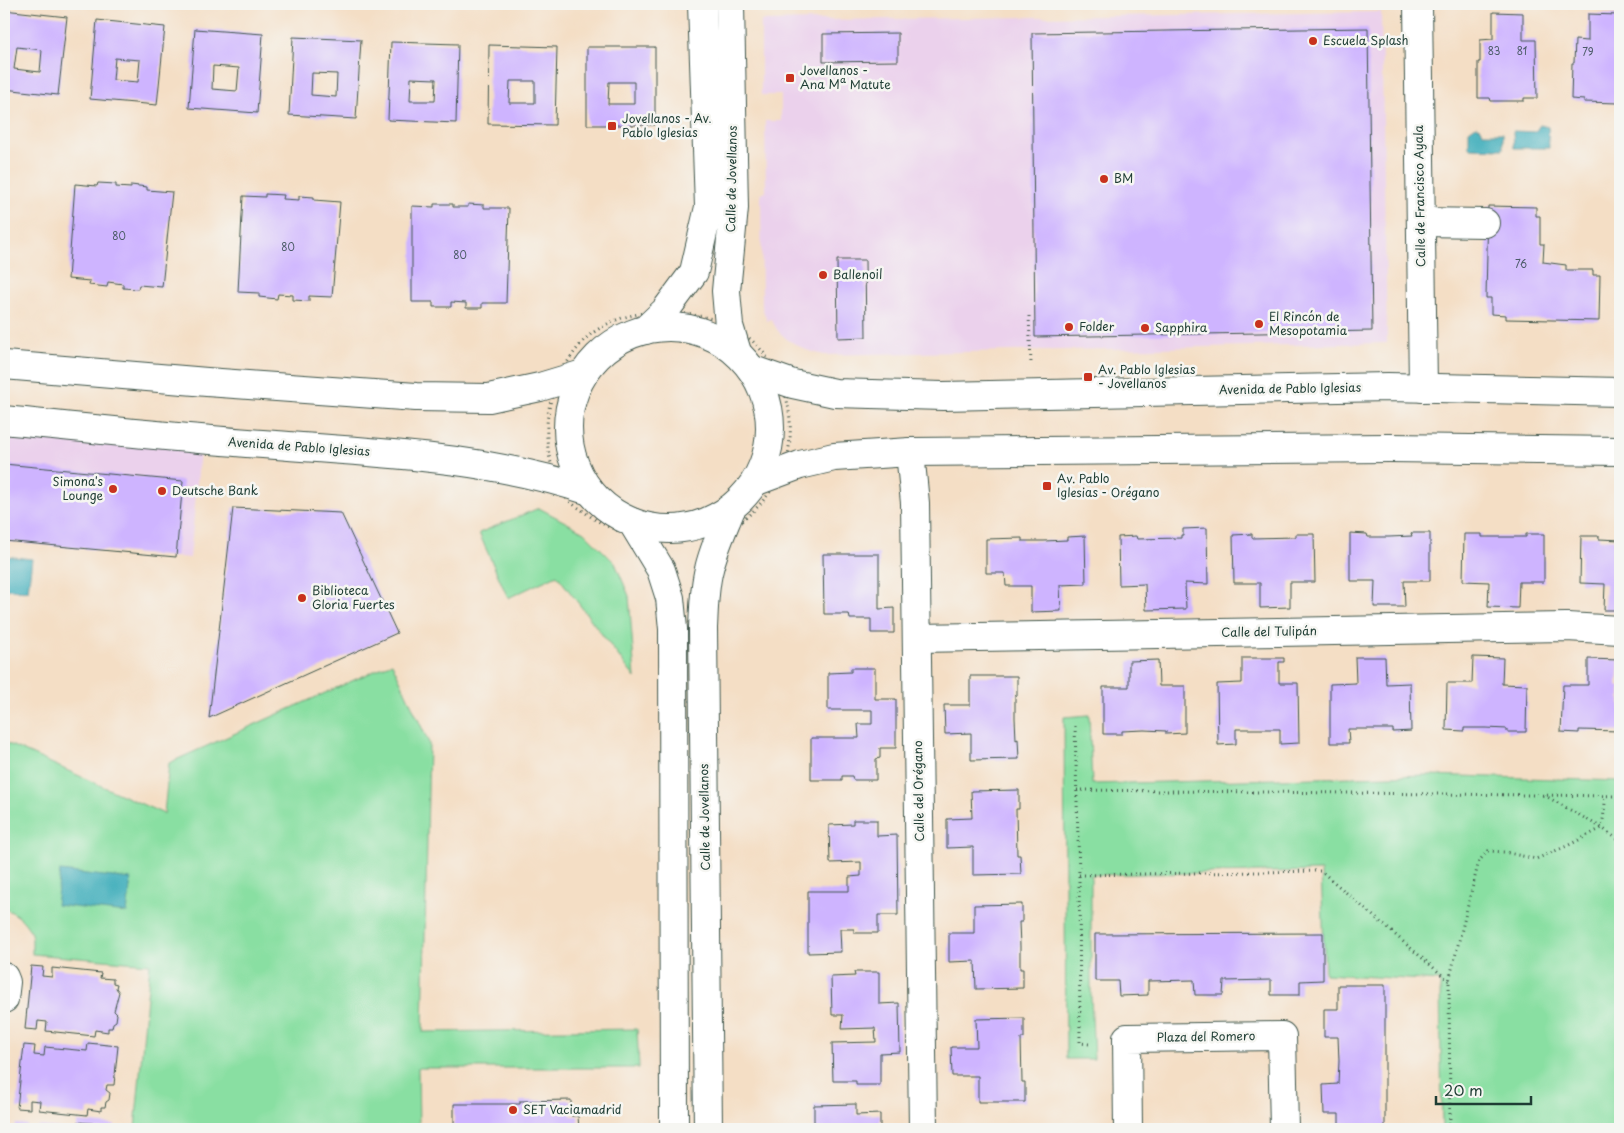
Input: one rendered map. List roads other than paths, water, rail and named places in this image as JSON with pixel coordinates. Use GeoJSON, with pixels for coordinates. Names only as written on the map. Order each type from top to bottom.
{"type":"FeatureCollection","features":[{"type":"Feature","properties":{"kind":"street","name":"Calle de Jovellanos"},"geometry":{"type":"LineString","coordinates":[[645,330],[665,311],[694,272],[709,206],[702,4]]}},
{"type":"Feature","properties":{"kind":"street","name":"Calle de Jovellanos"},"geometry":{"type":"LineString","coordinates":[[730,4],[734,208],[726,291],[730,326],[745,361],[765,394],[770,418],[770,438],[767,453],[757,481]]}},
{"type":"Feature","properties":{"kind":"street","name":"Calle de Francisco Ayala"},"geometry":{"type":"LineString","coordinates":[[1418,4],[1423,388]]}},
{"type":"Feature","properties":{"kind":"street"},"geometry":{"type":"LineString","coordinates":[[1420,222],[1485,223]]}},
{"type":"Feature","properties":{"kind":"street","name":"Avenida de Pablo Iglesias"},"geometry":{"type":"LineString","coordinates":[[645,330],[666,327],[685,328],[702,332],[719,340],[745,361],[794,384],[835,394],[943,396],[1423,388],[1620,392]]}},
{"type":"Feature","properties":{"kind":"street"},"geometry":{"type":"LineString","coordinates":[[645,330],[622,338],[600,353],[583,374],[572,398],[568,420],[568,437],[578,472],[590,491],[600,502],[632,522],[663,528],[689,527],[709,520],[731,509],[757,481],[800,465],[834,457],[910,452],[1390,448],[1620,451]]}},
{"type":"Feature","properties":{"kind":"street"},"geometry":{"type":"LineString","coordinates":[[4,365],[416,397],[480,398],[489,398],[540,387],[583,374]]}},
{"type":"Feature","properties":{"kind":"street","name":"Avenida de Pablo Iglesias"},"geometry":{"type":"LineString","coordinates":[[4,420],[201,440],[410,455],[483,464],[551,478],[590,491]]}},
{"type":"Feature","properties":{"kind":"street","name":"Calle del Orégano"},"geometry":{"type":"LineString","coordinates":[[910,452],[915,503],[923,1129]]}},
{"type":"Feature","properties":{"kind":"street","name":"Calle de Jovellanos"},"geometry":{"type":"LineString","coordinates":[[708,1129],[704,598],[708,571],[717,542],[731,509]]}},
{"type":"Feature","properties":{"kind":"street"},"geometry":{"type":"LineString","coordinates":[[632,522],[661,570],[670,598],[673,630],[674,1129]]}},
{"type":"Feature","properties":{"kind":"street","name":"Calle del Tulipán"},"geometry":{"type":"LineString","coordinates":[[917,638],[1567,627],[1620,630]]}},
{"type":"Feature","properties":{"kind":"street"},"geometry":{"type":"LineString","coordinates":[[4,977],[6,982],[4,999]]}},
{"type":"Feature","properties":{"kind":"street","name":"Plaza del Romero"},"geometry":{"type":"LineString","coordinates":[[1128,1129],[1127,1038],[1282,1036],[1284,1129]]}},
{"type":"Feature","properties":{"kind":"water"},"geometry":{"type":"Polygon","coordinates":[[[1540,125],[1548,127],[1549,148],[1514,148],[1513,131],[1535,132],[1540,125]]]}},
{"type":"Feature","properties":{"kind":"water"},"geometry":{"type":"Polygon","coordinates":[[[1476,126],[1481,128],[1483,133],[1503,133],[1503,149],[1469,148],[1469,131],[1476,126]]]}},
{"type":"Feature","properties":{"kind":"water"},"geometry":{"type":"Polygon","coordinates":[[[4,556],[32,559],[28,591],[4,589],[4,556]]]}},
{"type":"Feature","properties":{"kind":"water"},"geometry":{"type":"Polygon","coordinates":[[[60,871],[131,879],[127,913],[56,905],[60,871]]]}},
{"type":"Feature","properties":{"kind":"place","name":"Escuela Splash"},"geometry":{"type":"Point","coordinates":[1313,41]}},
{"type":"Feature","properties":{"kind":"place","name":"Jovellanos - Ana Mª Matute"},"geometry":{"type":"Point","coordinates":[790,78]}},
{"type":"Feature","properties":{"kind":"place","name":"Jovellanos - Av. Pablo Iglesias"},"geometry":{"type":"Point","coordinates":[612,126]}},
{"type":"Feature","properties":{"kind":"place","name":"BM"},"geometry":{"type":"Point","coordinates":[1104,179]}},
{"type":"Feature","properties":{"kind":"place","name":"Ballenoil"},"geometry":{"type":"Point","coordinates":[823,275]}},
{"type":"Feature","properties":{"kind":"place","name":"El Rincón de Mesopotamia"},"geometry":{"type":"Point","coordinates":[1259,324]}},
{"type":"Feature","properties":{"kind":"place","name":"Folder"},"geometry":{"type":"Point","coordinates":[1069,327]}},
{"type":"Feature","properties":{"kind":"place","name":"Sapphira"},"geometry":{"type":"Point","coordinates":[1145,328]}},
{"type":"Feature","properties":{"kind":"place","name":"Av. Pablo Iglesias - Jovellanos"},"geometry":{"type":"Point","coordinates":[1088,377]}},
{"type":"Feature","properties":{"kind":"place","name":"Av. Pablo Iglesias - Orégano"},"geometry":{"type":"Point","coordinates":[1047,486]}},
{"type":"Feature","properties":{"kind":"place","name":"Simona's Lounge"},"geometry":{"type":"Point","coordinates":[113,489]}},
{"type":"Feature","properties":{"kind":"place","name":"Deutsche Bank"},"geometry":{"type":"Point","coordinates":[162,491]}},
{"type":"Feature","properties":{"kind":"place","name":"Biblioteca Gloria Fuertes"},"geometry":{"type":"Point","coordinates":[302,598]}},
{"type":"Feature","properties":{"kind":"place","name":"SET Vaciamadrid"},"geometry":{"type":"Point","coordinates":[513,1110]}}]}
